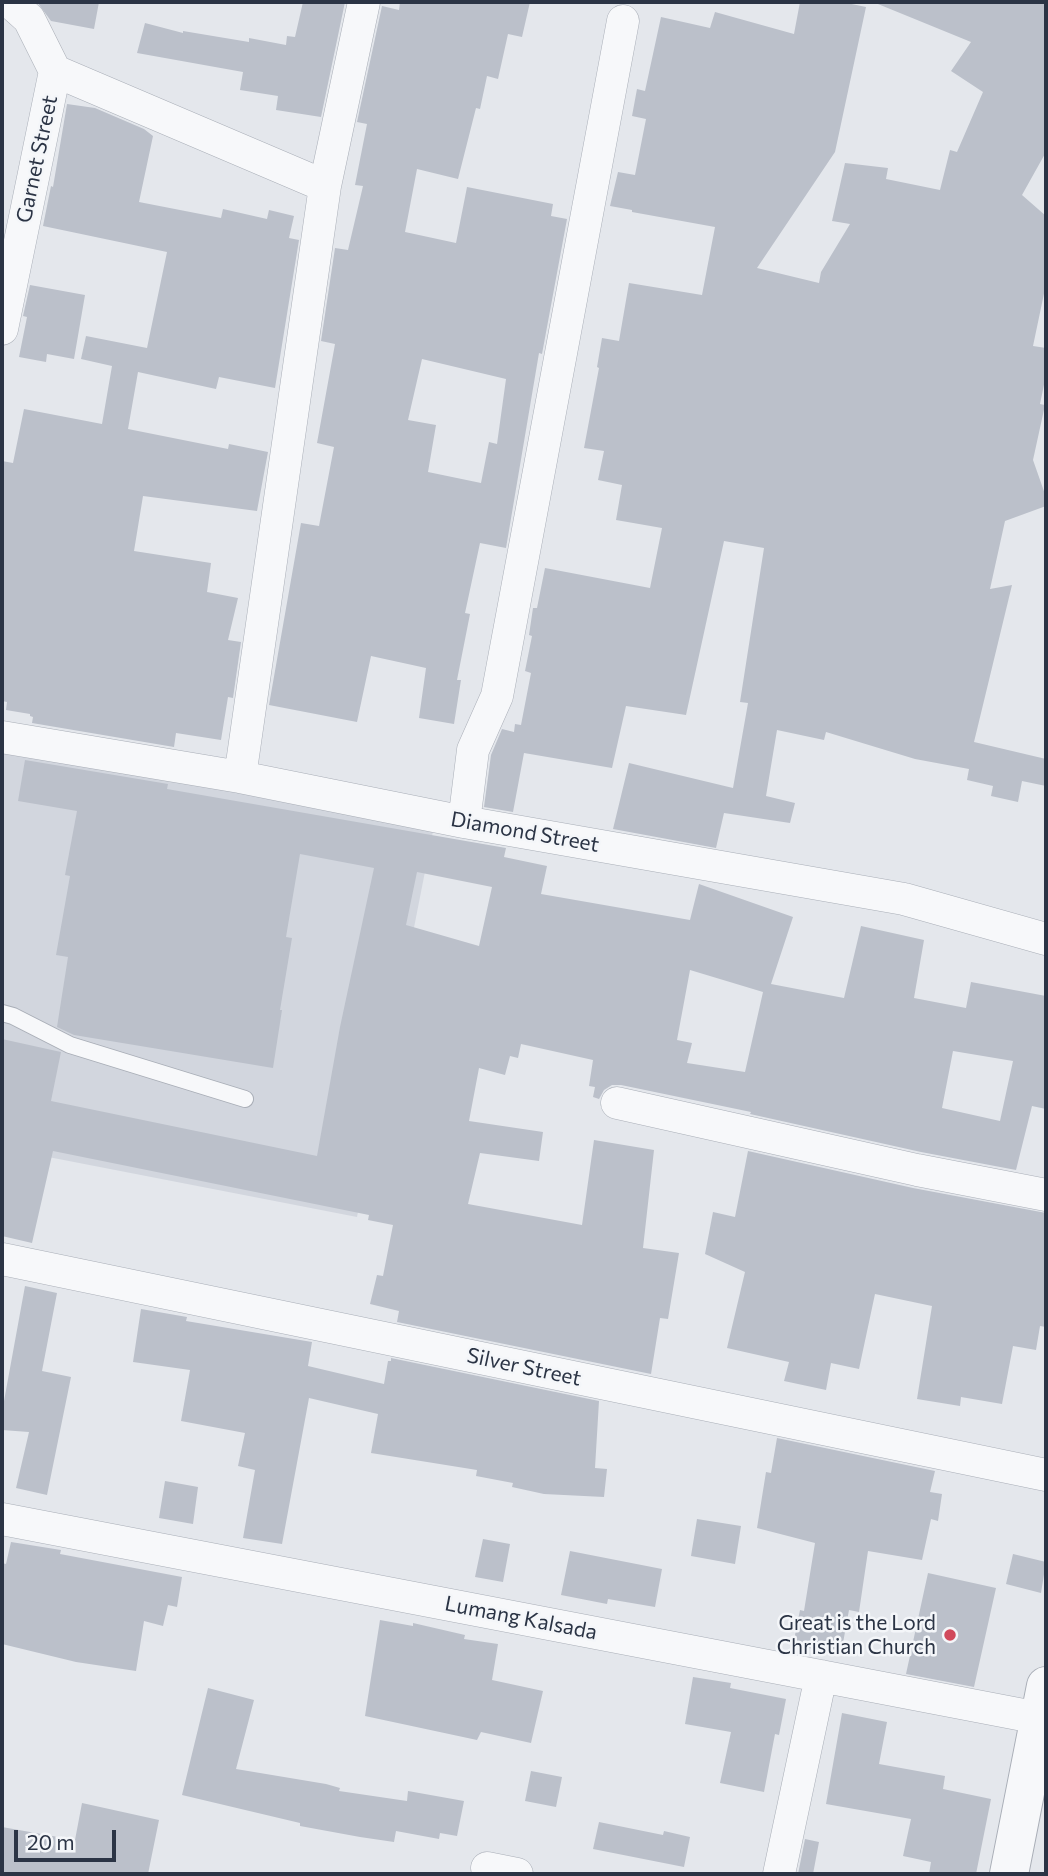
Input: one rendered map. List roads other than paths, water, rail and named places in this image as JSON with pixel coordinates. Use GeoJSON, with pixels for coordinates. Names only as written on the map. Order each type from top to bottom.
{"type":"FeatureCollection","features":[{"type":"Feature","properties":{"kind":"street"},"geometry":{"type":"LineString","coordinates":[[10,2],[29,19],[55,71],[325,186]]}},
{"type":"Feature","properties":{"kind":"street"},"geometry":{"type":"LineString","coordinates":[[240,777],[325,186],[364,2]]}},
{"type":"Feature","properties":{"kind":"street"},"geometry":{"type":"LineString","coordinates":[[464,822],[473,750],[497,696],[623,22]]}},
{"type":"Feature","properties":{"kind":"street","name":"Garnet Street"},"geometry":{"type":"LineString","coordinates":[[2,329],[55,71]]}},
{"type":"Feature","properties":{"kind":"street","name":"Diamond Street"},"geometry":{"type":"LineString","coordinates":[[2,737],[240,777],[464,822],[904,899],[1046,939]]}},
{"type":"Feature","properties":{"kind":"street"},"geometry":{"type":"LineString","coordinates":[[617,1103],[917,1170],[1046,1195]]}},
{"type":"Feature","properties":{"kind":"street","name":"Silver Street"},"geometry":{"type":"LineString","coordinates":[[2,1259],[1046,1475]]}},
{"type":"Feature","properties":{"kind":"street","name":"Lumang Kalsada"},"geometry":{"type":"LineString","coordinates":[[2,1519],[821,1676],[1043,1702]]}},
{"type":"Feature","properties":{"kind":"street"},"geometry":{"type":"LineString","coordinates":[[779,1874],[821,1676]]}},
{"type":"Feature","properties":{"kind":"street"},"geometry":{"type":"LineString","coordinates":[[1009,1874],[1043,1702]]}},
{"type":"Feature","properties":{"kind":"street"},"geometry":{"type":"LineString","coordinates":[[486,1868],[517,1874]]}},
{"type":"Feature","properties":{"kind":"lane"},"geometry":{"type":"LineString","coordinates":[[2,1013],[70,1045],[246,1098]]}},
{"type":"Feature","properties":{"kind":"place","name":"Great is the Lord Christian Church"},"geometry":{"type":"Point","coordinates":[950,1635]}}]}
